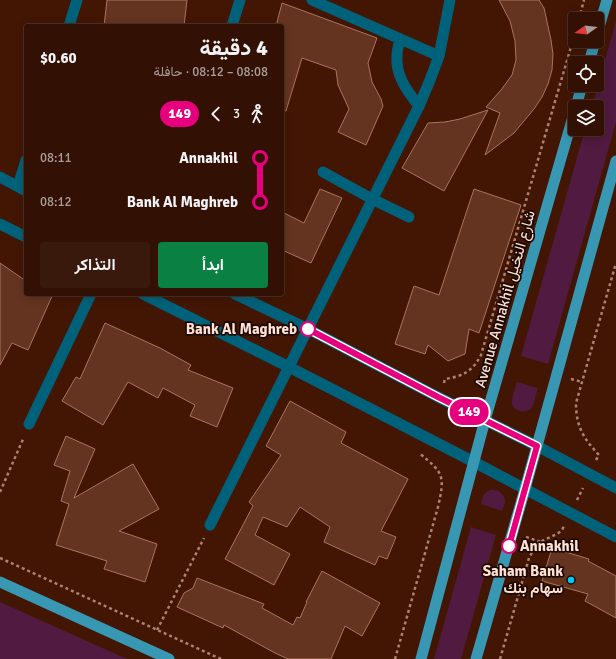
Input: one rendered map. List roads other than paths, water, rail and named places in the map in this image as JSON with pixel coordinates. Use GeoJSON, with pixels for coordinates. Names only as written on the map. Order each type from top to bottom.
{"type":"FeatureCollection","features":[{"type":"Feature","properties":{"kind":"main road"},"geometry":{"type":"LineString","coordinates":[[603,12],[607,0]]}},
{"type":"Feature","properties":{"kind":"main road","name":"Avenue Annakhil شارع النخيل"},"geometry":{"type":"LineString","coordinates":[[421,659],[485,420],[568,134]]}},
{"type":"Feature","properties":{"kind":"main road"},"geometry":{"type":"LineString","coordinates":[[476,659],[616,161]]}},
{"type":"Feature","properties":{"kind":"main road"},"geometry":{"type":"LineString","coordinates":[[0,582],[169,659]]}},
{"type":"Feature","properties":{"kind":"main road"},"geometry":{"type":"LineString","coordinates":[[414,659],[425,644]]}},
{"type":"Feature","properties":{"kind":"street"},"geometry":{"type":"LineString","coordinates":[[69,24],[77,0]]}},
{"type":"Feature","properties":{"kind":"street"},"geometry":{"type":"LineString","coordinates":[[233,24],[240,0]]}},
{"type":"Feature","properties":{"kind":"street"},"geometry":{"type":"LineString","coordinates":[[312,0],[439,56]]}},
{"type":"Feature","properties":{"kind":"street"},"geometry":{"type":"LineString","coordinates":[[210,525],[372,199],[420,106],[439,56],[450,0]]}},
{"type":"Feature","properties":{"kind":"street"},"geometry":{"type":"LineString","coordinates":[[400,39],[397,55],[398,72],[407,91],[420,106]]}},
{"type":"Feature","properties":{"kind":"street"},"geometry":{"type":"LineString","coordinates":[[323,172],[372,199],[409,217]]}},
{"type":"Feature","properties":{"kind":"street"},"geometry":{"type":"LineString","coordinates":[[0,177],[22,188],[24,174]]}},
{"type":"Feature","properties":{"kind":"street"},"geometry":{"type":"LineString","coordinates":[[0,224],[24,236]]}},
{"type":"Feature","properties":{"kind":"street"},"geometry":{"type":"LineString","coordinates":[[29,424],[90,296]]}},
{"type":"Feature","properties":{"kind":"street"},"geometry":{"type":"LineString","coordinates":[[147,296],[474,462],[616,537]]}},
{"type":"Feature","properties":{"kind":"street"},"geometry":{"type":"LineString","coordinates":[[239,296],[308,329],[616,488]]}},
{"type":"Feature","properties":{"kind":"place","name":"Bank Al Maghreb"},"geometry":{"type":"Point","coordinates":[308,329]}},
{"type":"Feature","properties":{"kind":"place","name":"Annakhil"},"geometry":{"type":"Point","coordinates":[509,546]}},
{"type":"Feature","properties":{"kind":"place","name":"Saham Bank سهام بنك"},"geometry":{"type":"Point","coordinates":[571,580]}}]}
